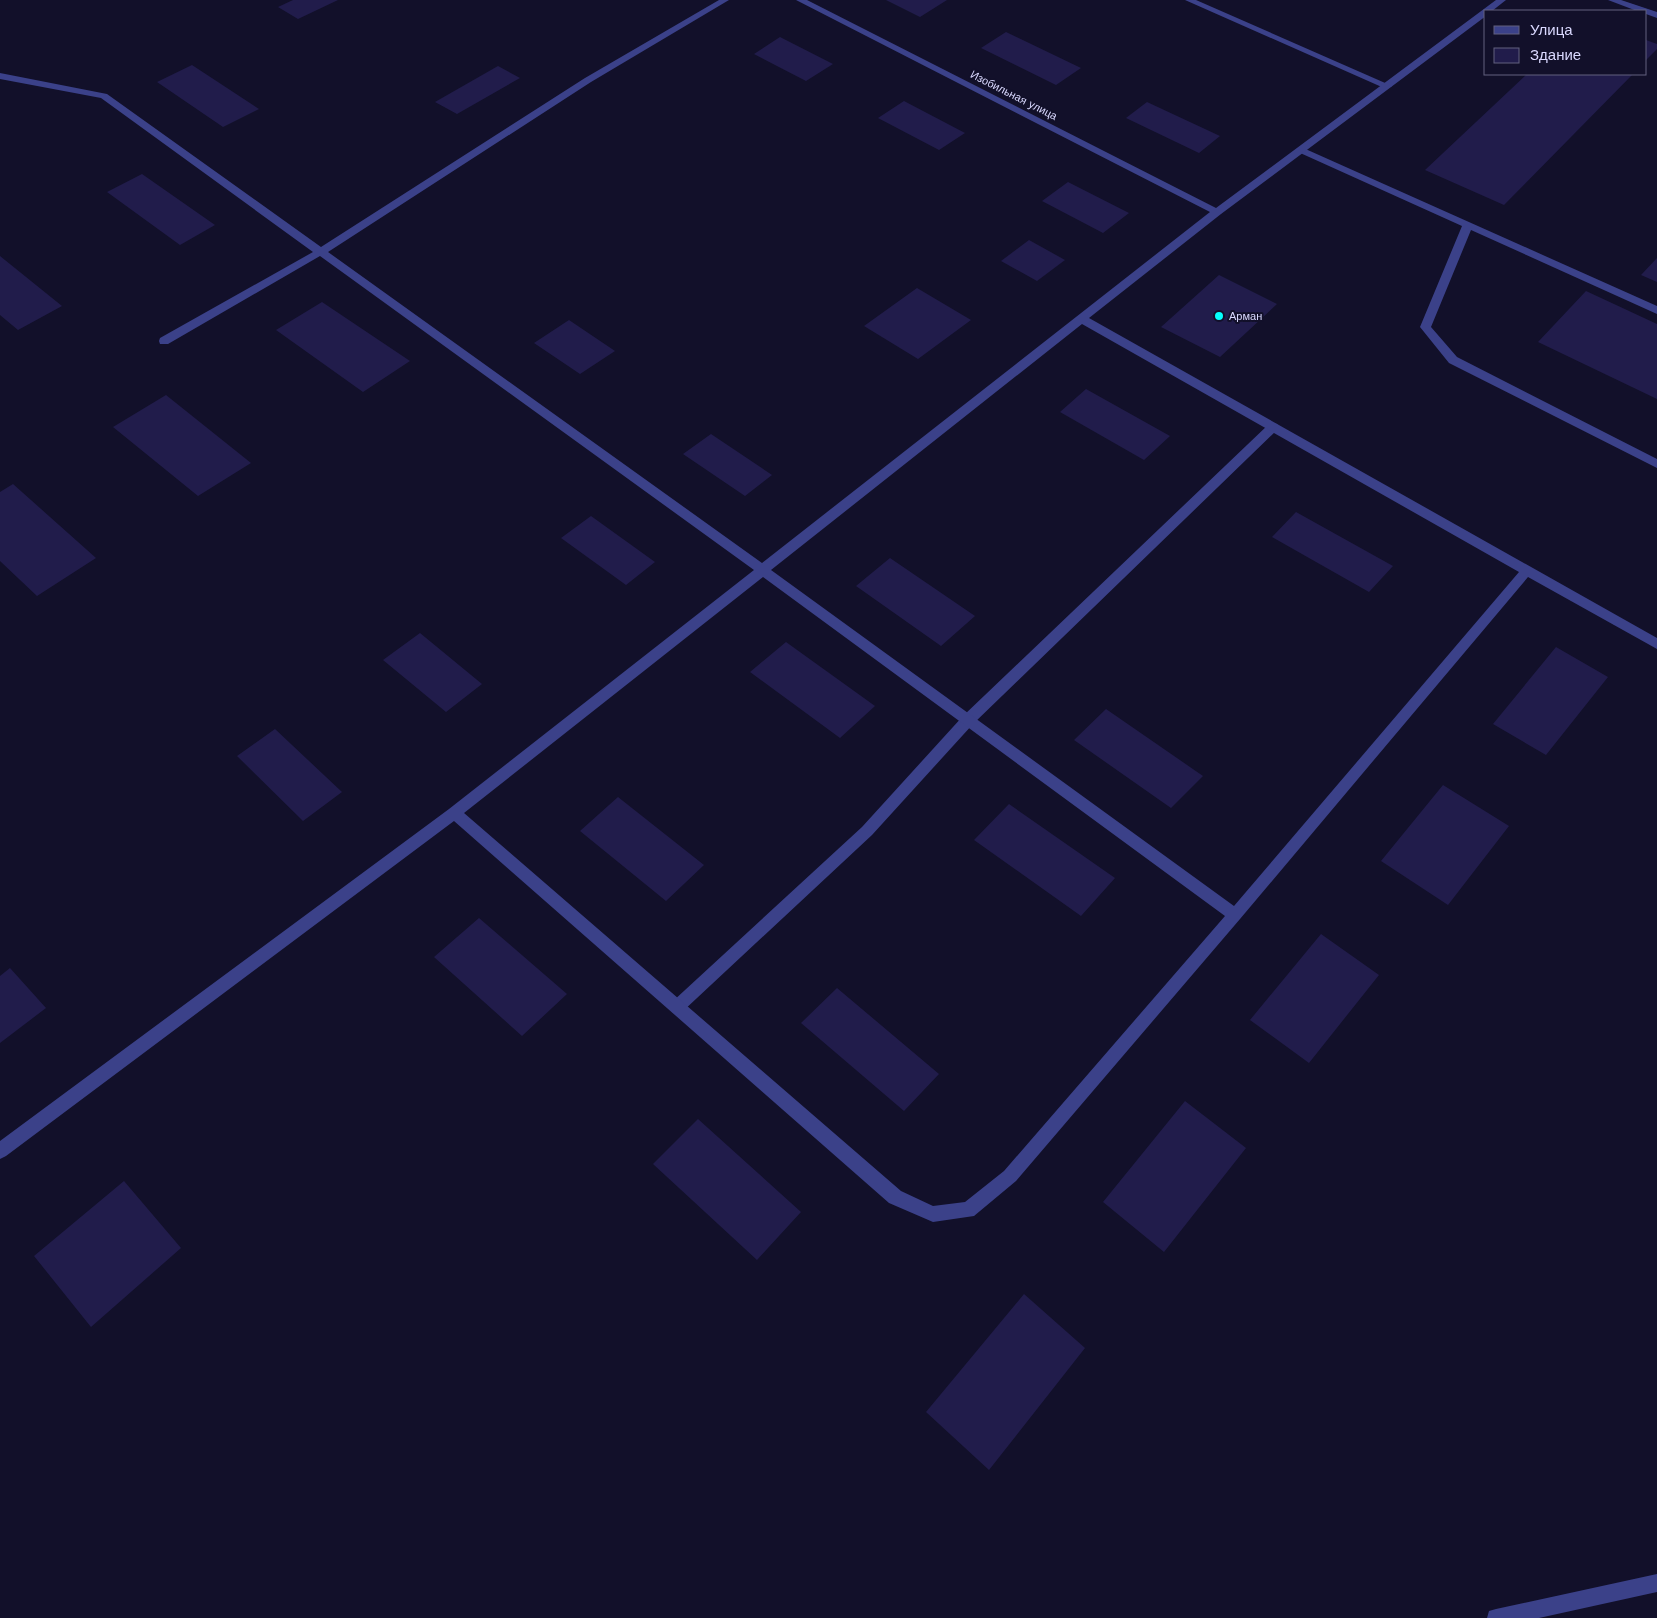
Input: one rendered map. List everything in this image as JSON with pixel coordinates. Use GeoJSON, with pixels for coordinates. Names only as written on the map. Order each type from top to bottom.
{"type":"FeatureCollection","features":[{"type":"Feature","properties":{"kind":"street"},"geometry":{"type":"LineString","coordinates":[[164,341],[320,252],[588,80],[725,0]]}},
{"type":"Feature","properties":{"kind":"street","name":"Изобильная улица"},"geometry":{"type":"LineString","coordinates":[[800,0],[1217,212]]}},
{"type":"Feature","properties":{"kind":"street"},"geometry":{"type":"LineString","coordinates":[[1189,0],[1387,86]]}},
{"type":"Feature","properties":{"kind":"street"},"geometry":{"type":"LineString","coordinates":[[1489,10],[1502,0]]}},
{"type":"Feature","properties":{"kind":"street"},"geometry":{"type":"LineString","coordinates":[[1612,0],[1642,10]]}},
{"type":"Feature","properties":{"kind":"street"},"geometry":{"type":"LineString","coordinates":[[0,1151],[454,813],[764,571],[1217,212],[1484,13]]}},
{"type":"Feature","properties":{"kind":"street"},"geometry":{"type":"LineString","coordinates":[[0,76],[30,83],[77,88],[104,96],[764,571],[1235,916]]}},
{"type":"Feature","properties":{"kind":"street"},"geometry":{"type":"LineString","coordinates":[[1301,150],[1657,310]]}},
{"type":"Feature","properties":{"kind":"street"},"geometry":{"type":"LineString","coordinates":[[1468,225],[1425,327],[1453,360],[1657,464]]}},
{"type":"Feature","properties":{"kind":"street"},"geometry":{"type":"LineString","coordinates":[[1082,319],[1657,644]]}},
{"type":"Feature","properties":{"kind":"street"},"geometry":{"type":"LineString","coordinates":[[677,1007],[867,831],[968,720],[1273,427]]}},
{"type":"Feature","properties":{"kind":"street"},"geometry":{"type":"LineString","coordinates":[[454,813],[895,1198],[933,1214],[968,1210],[1010,1176],[1235,916],[1526,570]]}},
{"type":"Feature","properties":{"kind":"street"},"geometry":{"type":"LineString","coordinates":[[1496,1618],[1657,1583]]}},
{"type":"Feature","properties":{"kind":"building"},"geometry":{"type":"Polygon","coordinates":[[[293,0],[338,0],[298,19],[278,7],[293,0]]]}},
{"type":"Feature","properties":{"kind":"building"},"geometry":{"type":"Polygon","coordinates":[[[886,0],[947,0],[920,17],[886,0]]]}},
{"type":"Feature","properties":{"kind":"building"},"geometry":{"type":"Polygon","coordinates":[[[1006,32],[1081,68],[1056,85],[981,48],[1006,32]]]}},
{"type":"Feature","properties":{"kind":"building"},"geometry":{"type":"Polygon","coordinates":[[[780,37],[833,64],[806,81],[754,54],[780,37]]]}},
{"type":"Feature","properties":{"kind":"building"},"geometry":{"type":"Polygon","coordinates":[[[1647,40],[1657,44],[1657,49],[1647,59],[1647,40]]]}},
{"type":"Feature","properties":{"kind":"building"},"geometry":{"type":"Polygon","coordinates":[[[192,65],[259,109],[223,127],[157,82],[192,65]]]}},
{"type":"Feature","properties":{"kind":"building"},"geometry":{"type":"Polygon","coordinates":[[[498,66],[520,78],[457,114],[435,102],[498,66]]]}},
{"type":"Feature","properties":{"kind":"building"},"geometry":{"type":"Polygon","coordinates":[[[1526,75],[1632,75],[1504,205],[1425,170],[1526,75]]]}},
{"type":"Feature","properties":{"kind":"building"},"geometry":{"type":"Polygon","coordinates":[[[904,101],[965,133],[939,150],[878,118],[904,101]]]}},
{"type":"Feature","properties":{"kind":"building"},"geometry":{"type":"Polygon","coordinates":[[[1147,102],[1220,136],[1199,153],[1126,118],[1147,102]]]}},
{"type":"Feature","properties":{"kind":"building"},"geometry":{"type":"Polygon","coordinates":[[[142,174],[215,225],[180,245],[107,192],[142,174]]]}},
{"type":"Feature","properties":{"kind":"building"},"geometry":{"type":"Polygon","coordinates":[[[1068,182],[1129,213],[1103,233],[1042,201],[1068,182]]]}},
{"type":"Feature","properties":{"kind":"building"},"geometry":{"type":"Polygon","coordinates":[[[1029,240],[1065,260],[1037,281],[1001,261],[1029,240]]]}},
{"type":"Feature","properties":{"kind":"building"},"geometry":{"type":"Polygon","coordinates":[[[0,256],[62,306],[18,330],[0,315],[0,256]]]}},
{"type":"Feature","properties":{"kind":"building"},"geometry":{"type":"Polygon","coordinates":[[[1657,258],[1657,282],[1641,275],[1657,258]]]}},
{"type":"Feature","properties":{"kind":"building","name":"Арман"},"geometry":{"type":"Polygon","coordinates":[[[1219,275],[1277,304],[1220,357],[1161,327],[1219,275]]]}},
{"type":"Feature","properties":{"kind":"building"},"geometry":{"type":"Polygon","coordinates":[[[917,288],[971,320],[918,359],[864,326],[917,288]]]}},
{"type":"Feature","properties":{"kind":"building"},"geometry":{"type":"Polygon","coordinates":[[[1586,291],[1657,324],[1657,399],[1538,342],[1586,291]]]}},
{"type":"Feature","properties":{"kind":"building"},"geometry":{"type":"Polygon","coordinates":[[[322,302],[410,361],[363,392],[276,330],[322,302]]]}},
{"type":"Feature","properties":{"kind":"building"},"geometry":{"type":"Polygon","coordinates":[[[569,320],[615,351],[580,374],[534,343],[569,320]]]}},
{"type":"Feature","properties":{"kind":"building"},"geometry":{"type":"Polygon","coordinates":[[[1086,389],[1170,436],[1144,460],[1060,412],[1086,389]]]}},
{"type":"Feature","properties":{"kind":"building"},"geometry":{"type":"Polygon","coordinates":[[[166,395],[251,463],[198,496],[113,427],[166,395]]]}},
{"type":"Feature","properties":{"kind":"building"},"geometry":{"type":"Polygon","coordinates":[[[711,434],[772,475],[745,496],[683,454],[711,434]]]}},
{"type":"Feature","properties":{"kind":"building"},"geometry":{"type":"Polygon","coordinates":[[[13,484],[96,558],[37,596],[0,561],[0,492],[13,484]]]}},
{"type":"Feature","properties":{"kind":"building"},"geometry":{"type":"Polygon","coordinates":[[[1296,512],[1393,566],[1369,592],[1272,537],[1296,512]]]}},
{"type":"Feature","properties":{"kind":"building"},"geometry":{"type":"Polygon","coordinates":[[[591,516],[655,562],[626,585],[561,538],[591,516]]]}},
{"type":"Feature","properties":{"kind":"building"},"geometry":{"type":"Polygon","coordinates":[[[890,558],[975,616],[941,646],[856,586],[890,558]]]}},
{"type":"Feature","properties":{"kind":"building"},"geometry":{"type":"Polygon","coordinates":[[[420,633],[482,684],[446,712],[383,660],[420,633]]]}},
{"type":"Feature","properties":{"kind":"building"},"geometry":{"type":"Polygon","coordinates":[[[786,642],[875,706],[840,738],[750,672],[786,642]]]}},
{"type":"Feature","properties":{"kind":"building"},"geometry":{"type":"Polygon","coordinates":[[[1556,647],[1608,677],[1546,755],[1493,724],[1556,647]]]}},
{"type":"Feature","properties":{"kind":"building"},"geometry":{"type":"Polygon","coordinates":[[[1106,709],[1203,776],[1171,808],[1074,740],[1106,709]]]}},
{"type":"Feature","properties":{"kind":"building"},"geometry":{"type":"Polygon","coordinates":[[[275,729],[342,792],[303,821],[237,756],[275,729]]]}},
{"type":"Feature","properties":{"kind":"building"},"geometry":{"type":"Polygon","coordinates":[[[1443,785],[1509,826],[1448,905],[1381,861],[1443,785]]]}},
{"type":"Feature","properties":{"kind":"building"},"geometry":{"type":"Polygon","coordinates":[[[618,797],[704,865],[666,901],[580,831],[618,797]]]}},
{"type":"Feature","properties":{"kind":"building"},"geometry":{"type":"Polygon","coordinates":[[[1009,804],[1115,878],[1081,916],[974,840],[1009,804]]]}},
{"type":"Feature","properties":{"kind":"building"},"geometry":{"type":"Polygon","coordinates":[[[479,918],[567,994],[522,1036],[434,957],[479,918]]]}},
{"type":"Feature","properties":{"kind":"building"},"geometry":{"type":"Polygon","coordinates":[[[1321,934],[1379,975],[1309,1063],[1250,1020],[1321,934]]]}},
{"type":"Feature","properties":{"kind":"building"},"geometry":{"type":"Polygon","coordinates":[[[10,968],[46,1008],[0,1043],[0,976],[10,968]]]}},
{"type":"Feature","properties":{"kind":"building"},"geometry":{"type":"Polygon","coordinates":[[[837,988],[939,1074],[904,1111],[801,1023],[837,988]]]}},
{"type":"Feature","properties":{"kind":"building"},"geometry":{"type":"Polygon","coordinates":[[[1185,1101],[1246,1148],[1164,1252],[1103,1202],[1185,1101]]]}},
{"type":"Feature","properties":{"kind":"building"},"geometry":{"type":"Polygon","coordinates":[[[698,1119],[801,1212],[757,1260],[653,1164],[698,1119]]]}},
{"type":"Feature","properties":{"kind":"building"},"geometry":{"type":"Polygon","coordinates":[[[124,1181],[181,1248],[91,1327],[34,1256],[124,1181]]]}},
{"type":"Feature","properties":{"kind":"building"},"geometry":{"type":"Polygon","coordinates":[[[1024,1294],[1085,1348],[989,1470],[926,1412],[1024,1294]]]}},
{"type":"Feature","properties":{"kind":"place","name":"Арман"},"geometry":{"type":"Point","coordinates":[1219,316]}}]}
